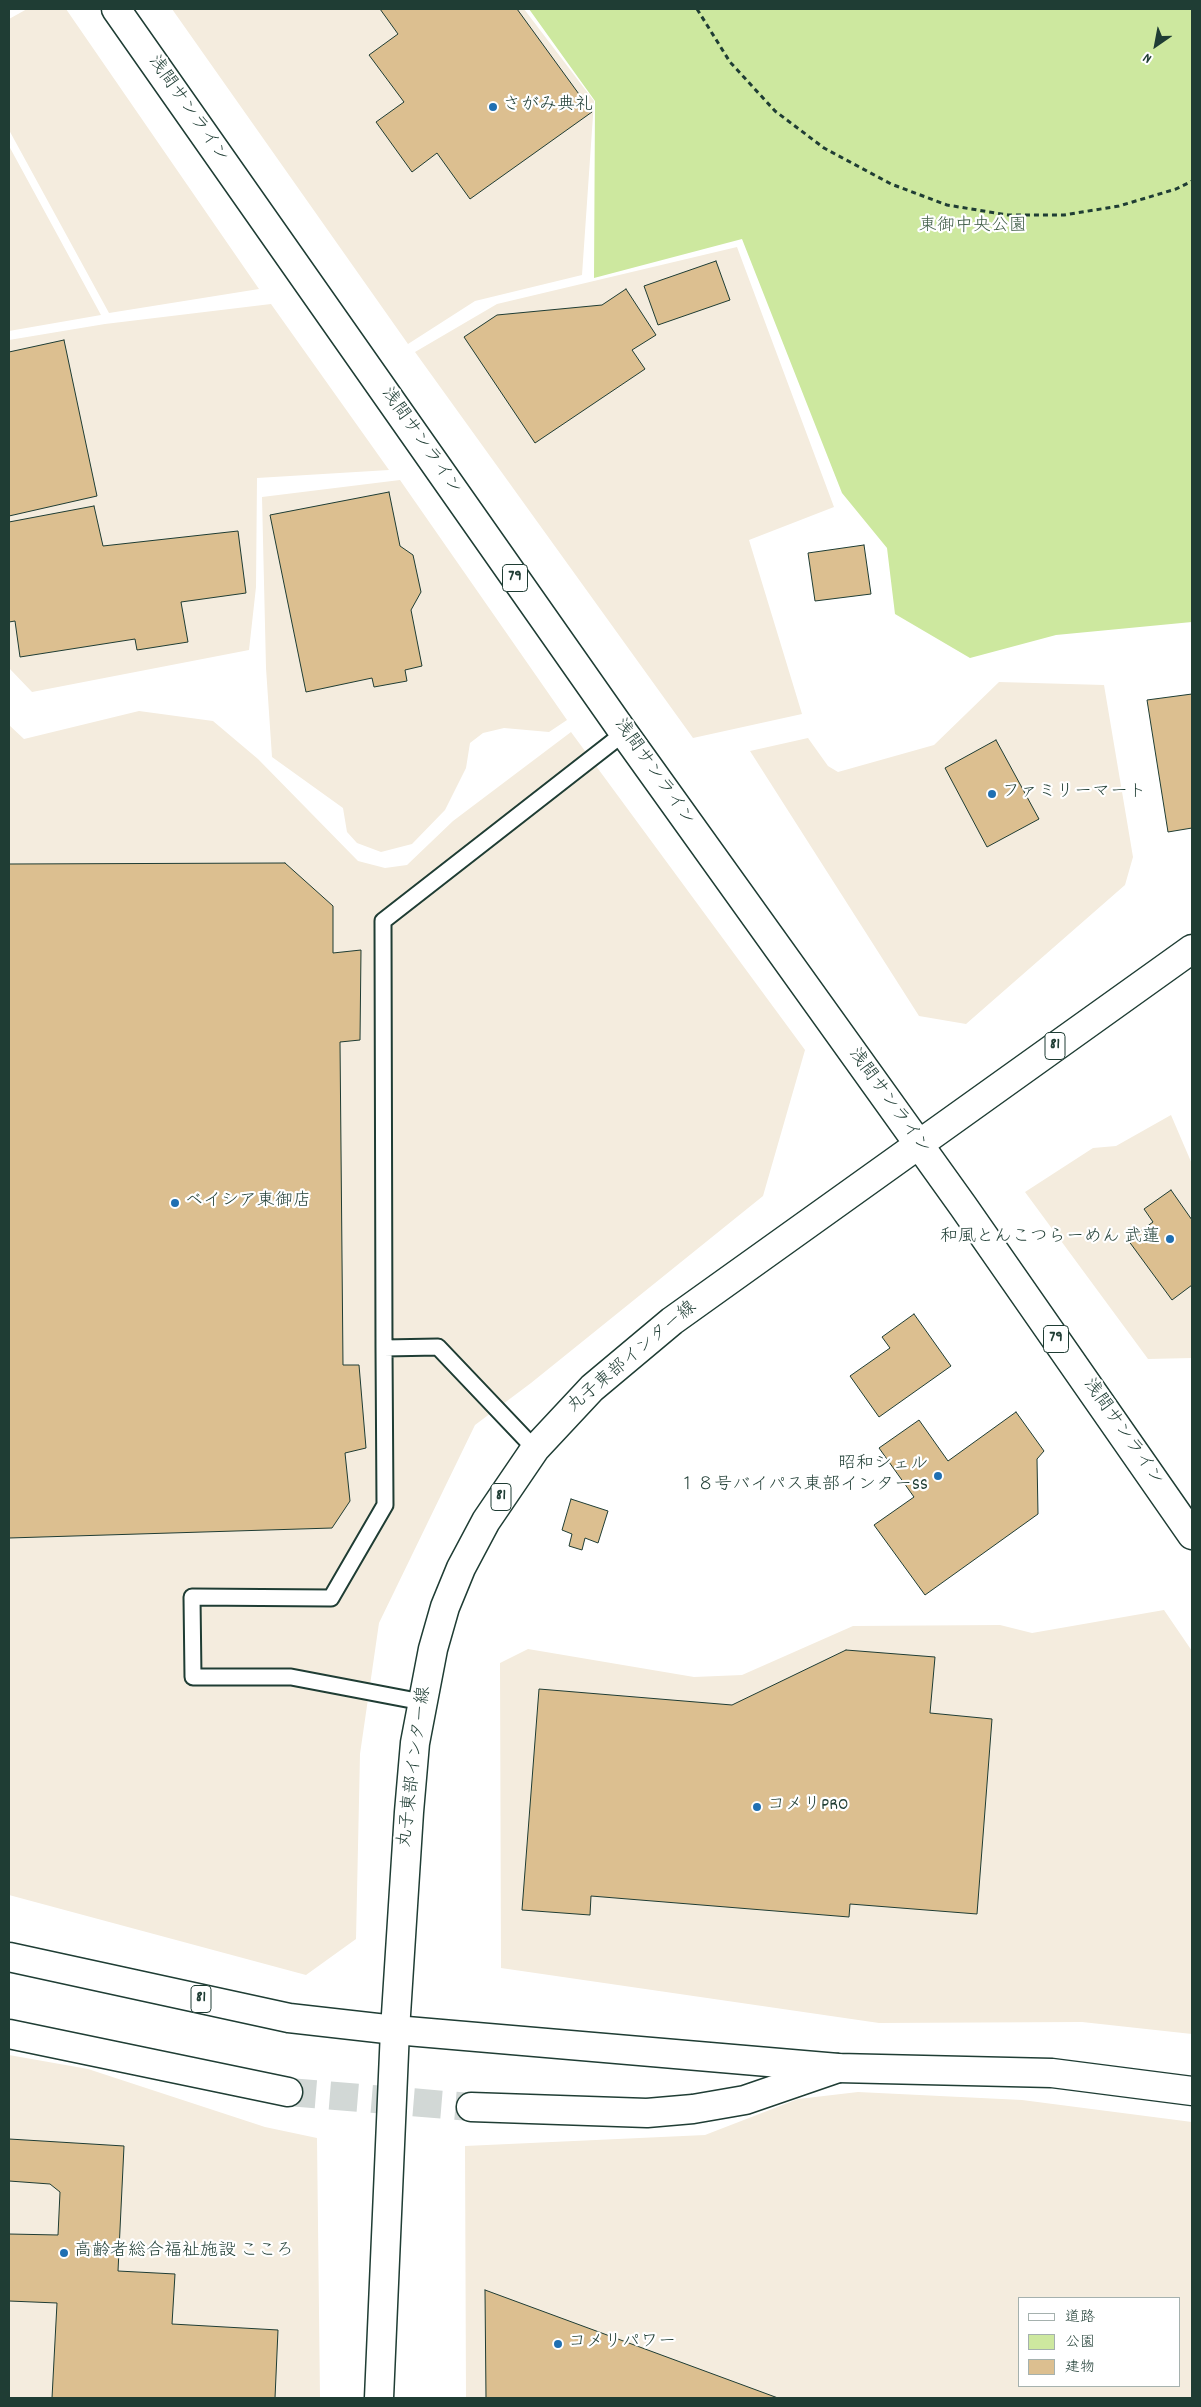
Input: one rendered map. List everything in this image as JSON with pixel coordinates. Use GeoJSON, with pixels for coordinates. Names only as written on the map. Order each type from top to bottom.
{"type":"FeatureCollection","features":[{"type":"Feature","properties":{"kind":"main road","name":"浅間サンライン"},"geometry":{"type":"LineString","coordinates":[[116,9],[624,733],[919,1144],[1192,1535]]}},
{"type":"Feature","properties":{"kind":"main road","name":"81"},"geometry":{"type":"LineString","coordinates":[[919,1144],[1192,949]]}},
{"type":"Feature","properties":{"kind":"main road","name":"丸子東部インター線"},"geometry":{"type":"LineString","coordinates":[[379,2398],[395,2030],[408,1812],[415,1743],[433,1649],[445,1607],[461,1568],[486,1521],[535,1449],[592,1388],[672,1321],[919,1144]]}},
{"type":"Feature","properties":{"kind":"main road","name":"81"},"geometry":{"type":"LineString","coordinates":[[9,1958],[289,2018],[395,2030]]}},
{"type":"Feature","properties":{"kind":"main road"},"geometry":{"type":"LineString","coordinates":[[395,2030],[838,2068],[1052,2073],[1192,2091]]}},
{"type":"Feature","properties":{"kind":"main road"},"geometry":{"type":"LineString","coordinates":[[9,2034],[288,2092]]}},
{"type":"Feature","properties":{"kind":"main road"},"geometry":{"type":"LineString","coordinates":[[471,2107],[647,2113],[693,2109],[745,2100],[838,2068]]}},
{"type":"Feature","properties":{"kind":"lane"},"geometry":{"type":"LineString","coordinates":[[422,1702],[291,1676],[193,1678],[192,1597],[332,1598],[385,1505],[383,921],[624,733]]}},
{"type":"Feature","properties":{"kind":"lane"},"geometry":{"type":"LineString","coordinates":[[384,1348],[438,1347],[535,1449]]}},
{"type":"Feature","properties":{"kind":"path"},"geometry":{"type":"LineString","coordinates":[[697,9],[730,62],[775,112],[824,148],[849,162],[891,184],[947,205],[1008,215],[1064,215],[1119,206],[1176,189],[1192,181]]}},
{"type":"Feature","properties":{"kind":"shaded area"},"geometry":{"type":"Polygon","coordinates":[[[27,9],[66,9],[259,289],[109,313],[9,130],[9,19],[27,9]]]}},
{"type":"Feature","properties":{"kind":"shaded area"},"geometry":{"type":"Polygon","coordinates":[[[172,9],[524,9],[594,101],[582,275],[475,301],[408,344],[172,9]]]}},
{"type":"Feature","properties":{"kind":"shaded area"},"geometry":{"type":"Polygon","coordinates":[[[9,146],[101,315],[9,331],[9,146]]]}},
{"type":"Feature","properties":{"kind":"shaded area"},"geometry":{"type":"Polygon","coordinates":[[[737,247],[834,507],[749,540],[802,714],[693,738],[415,352],[497,304],[737,247]]]}},
{"type":"Feature","properties":{"kind":"shaded area"},"geometry":{"type":"Polygon","coordinates":[[[271,304],[389,470],[257,478],[256,587],[249,650],[32,692],[9,668],[9,340],[105,324],[271,304]]]}},
{"type":"Feature","properties":{"kind":"shaded area"},"geometry":{"type":"Polygon","coordinates":[[[400,480],[567,720],[549,732],[504,728],[483,733],[470,743],[466,768],[445,810],[412,844],[381,852],[357,843],[347,832],[343,808],[272,757],[266,668],[262,497],[400,480]]]}},
{"type":"Feature","properties":{"kind":"shaded area"},"geometry":{"type":"Polygon","coordinates":[[[999,682],[1104,685],[1133,857],[1125,885],[966,1024],[919,1016],[750,751],[808,738],[828,766],[838,772],[934,745],[999,682]]]}},
{"type":"Feature","properties":{"kind":"shaded area"},"geometry":{"type":"Polygon","coordinates":[[[139,711],[213,721],[258,759],[358,861],[385,868],[407,865],[453,821],[571,732],[805,1050],[763,1196],[531,1383],[475,1425],[379,1623],[360,1754],[356,1939],[306,1975],[9,1895],[9,725],[24,739],[139,711]]]}},
{"type":"Feature","properties":{"kind":"shaded area"},"geometry":{"type":"Polygon","coordinates":[[[1171,1115],[1192,1164],[1192,1358],[1148,1359],[1025,1192],[1093,1148],[1116,1146],[1171,1115]]]}},
{"type":"Feature","properties":{"kind":"shaded area"},"geometry":{"type":"Polygon","coordinates":[[[1164,1610],[1192,1651],[1192,2034],[1082,2022],[879,2023],[501,1968],[500,1663],[528,1649],[694,1677],[742,1675],[853,1626],[1000,1625],[1032,1633],[1164,1610]]]}},
{"type":"Feature","properties":{"kind":"shaded area"},"geometry":{"type":"Polygon","coordinates":[[[9,2055],[88,2069],[265,2127],[317,2138],[320,2398],[9,2398],[9,2055]]]}},
{"type":"Feature","properties":{"kind":"shaded area"},"geometry":{"type":"Polygon","coordinates":[[[858,2092],[1022,2100],[1192,2122],[1192,2398],[466,2398],[465,2146],[705,2135],[798,2099],[858,2092]]]}},
{"type":"Feature","properties":{"kind":"green space","name":"東御中央公園"},"geometry":{"type":"Polygon","coordinates":[[[529,9],[1192,9],[1192,622],[1056,635],[970,658],[895,614],[887,548],[842,493],[742,239],[594,278],[595,101],[529,9]]]}},
{"type":"Feature","properties":{"kind":"building","name":"さがみ典礼"},"geometry":{"type":"Polygon","coordinates":[[[380,9],[517,9],[592,112],[470,199],[437,153],[412,172],[376,122],[404,102],[369,55],[398,34],[380,9]]]}},
{"type":"Feature","properties":{"kind":"building"},"geometry":{"type":"Polygon","coordinates":[[[716,261],[730,300],[658,325],[644,286],[716,261]]]}},
{"type":"Feature","properties":{"kind":"building"},"geometry":{"type":"Polygon","coordinates":[[[626,289],[656,335],[632,350],[645,369],[535,443],[464,337],[497,315],[602,305],[626,289]]]}},
{"type":"Feature","properties":{"kind":"building"},"geometry":{"type":"Polygon","coordinates":[[[64,340],[97,496],[9,516],[9,352],[64,340]]]}},
{"type":"Feature","properties":{"kind":"building"},"geometry":{"type":"Polygon","coordinates":[[[389,492],[400,546],[413,555],[421,592],[411,610],[422,666],[405,670],[407,681],[374,687],[372,678],[306,692],[270,515],[389,492]]]}},
{"type":"Feature","properties":{"kind":"building"},"geometry":{"type":"Polygon","coordinates":[[[94,506],[103,546],[238,531],[246,593],[181,602],[188,642],[137,650],[135,639],[20,657],[15,621],[9,622],[9,522],[94,506]]]}},
{"type":"Feature","properties":{"kind":"building"},"geometry":{"type":"Polygon","coordinates":[[[864,545],[871,594],[815,601],[808,553],[864,545]]]}},
{"type":"Feature","properties":{"kind":"building"},"geometry":{"type":"Polygon","coordinates":[[[1192,694],[1192,828],[1168,832],[1147,700],[1192,694]]]}},
{"type":"Feature","properties":{"kind":"building","name":"ファミリーマート"},"geometry":{"type":"Polygon","coordinates":[[[996,740],[1039,819],[987,847],[945,768],[996,740]]]}},
{"type":"Feature","properties":{"kind":"building","name":"ベイシア東御店"},"geometry":{"type":"Polygon","coordinates":[[[285,863],[333,906],[333,953],[361,950],[360,1040],[340,1042],[343,1365],[359,1365],[366,1448],[345,1453],[350,1501],[332,1528],[9,1538],[9,864],[285,863]]]}},
{"type":"Feature","properties":{"kind":"building"},"geometry":{"type":"Polygon","coordinates":[[[1171,1190],[1192,1220],[1192,1285],[1172,1300],[1128,1240],[1153,1222],[1144,1209],[1171,1190]]]}},
{"type":"Feature","properties":{"kind":"building"},"geometry":{"type":"Polygon","coordinates":[[[914,1314],[951,1366],[879,1417],[850,1376],[890,1348],[882,1337],[914,1314]]]}},
{"type":"Feature","properties":{"kind":"building"},"geometry":{"type":"Polygon","coordinates":[[[1016,1412],[1044,1451],[1037,1459],[1038,1514],[925,1595],[874,1525],[914,1497],[879,1448],[919,1420],[948,1461],[1016,1412]]]}},
{"type":"Feature","properties":{"kind":"building"},"geometry":{"type":"Polygon","coordinates":[[[571,1499],[608,1511],[598,1543],[585,1538],[582,1550],[569,1546],[572,1534],[562,1530],[571,1499]]]}},
{"type":"Feature","properties":{"kind":"building","name":"コメリPRO"},"geometry":{"type":"Polygon","coordinates":[[[846,1650],[935,1657],[930,1713],[992,1719],[977,1914],[850,1904],[849,1917],[591,1896],[590,1915],[522,1910],[539,1689],[732,1705],[846,1650]]]}},
{"type":"Feature","properties":{"kind":"building","name":"高齢者総合福祉施設 こころ"},"geometry":{"type":"Polygon","coordinates":[[[9,2139],[124,2146],[118,2271],[175,2274],[172,2324],[278,2330],[275,2398],[52,2398],[57,2303],[9,2301],[9,2234],[58,2235],[60,2192],[50,2184],[9,2181],[9,2139]]]}},
{"type":"Feature","properties":{"kind":"building","name":"コメリパワー"},"geometry":{"type":"Polygon","coordinates":[[[485,2290],[778,2398],[486,2398],[485,2290]]]}},
{"type":"Feature","properties":{"kind":"tunnel"},"geometry":{"type":"LineString","coordinates":[[288,2092],[471,2107]]}},
{"type":"Feature","properties":{"kind":"place","name":"さがみ典礼"},"geometry":{"type":"Point","coordinates":[493,107]}},
{"type":"Feature","properties":{"kind":"place","name":"ファミリーマート"},"geometry":{"type":"Point","coordinates":[992,794]}},
{"type":"Feature","properties":{"kind":"place","name":"ベイシア東御店"},"geometry":{"type":"Point","coordinates":[175,1203]}},
{"type":"Feature","properties":{"kind":"place","name":"和風とんこつらーめん 武蓮"},"geometry":{"type":"Point","coordinates":[1170,1239]}},
{"type":"Feature","properties":{"kind":"place","name":"昭和シェル １８号バイパス東部インターSS"},"geometry":{"type":"Point","coordinates":[938,1476]}},
{"type":"Feature","properties":{"kind":"place","name":"コメリPRO"},"geometry":{"type":"Point","coordinates":[757,1807]}},
{"type":"Feature","properties":{"kind":"place","name":"高齢者総合福祉施設 こころ"},"geometry":{"type":"Point","coordinates":[64,2253]}},
{"type":"Feature","properties":{"kind":"place","name":"コメリパワー"},"geometry":{"type":"Point","coordinates":[558,2344]}}]}
